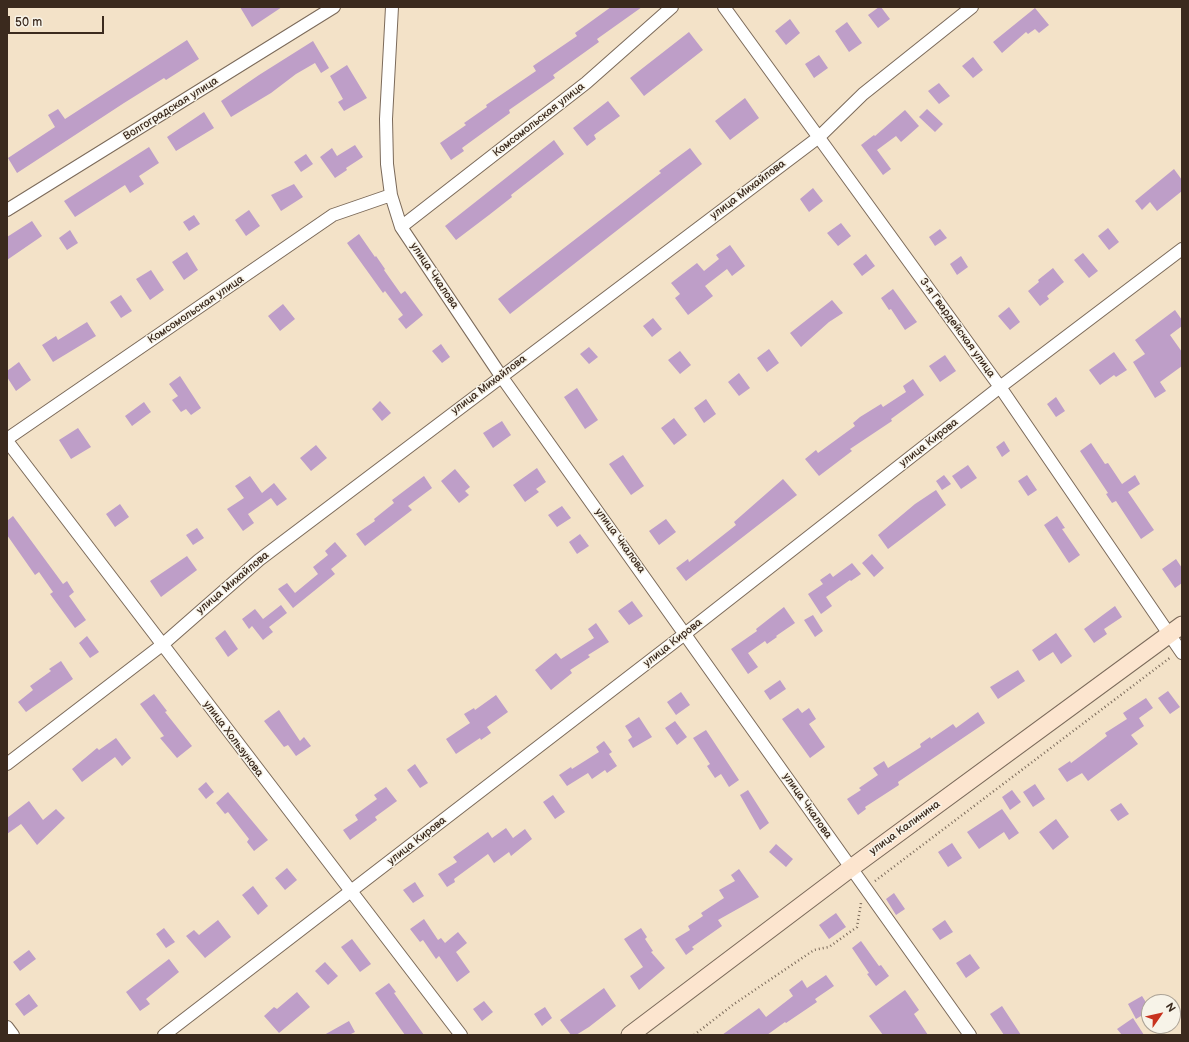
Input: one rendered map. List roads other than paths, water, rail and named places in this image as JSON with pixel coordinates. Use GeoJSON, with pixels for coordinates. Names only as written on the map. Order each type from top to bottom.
{"type":"FeatureCollection","features":[{"type":"Feature","properties":{"kind":"street","name":"Волгоградская улица"},"geometry":{"type":"LineString","coordinates":[[7,210],[334,7]]}},
{"type":"Feature","properties":{"kind":"street","name":"улица Чкалова"},"geometry":{"type":"LineString","coordinates":[[392,7],[386,119],[387,164],[391,194],[401,227],[502,376],[686,633],[970,1035]]}},
{"type":"Feature","properties":{"kind":"street","name":"Комсомольская улица"},"geometry":{"type":"LineString","coordinates":[[401,227],[586,83],[672,7]]}},
{"type":"Feature","properties":{"kind":"street","name":"3-я Гвардейская улица"},"geometry":{"type":"LineString","coordinates":[[724,7],[1175,630],[1181,652]]}},
{"type":"Feature","properties":{"kind":"street","name":"улица Михайлова"},"geometry":{"type":"LineString","coordinates":[[7,764],[162,645],[259,560],[819,137],[863,94],[972,7]]}},
{"type":"Feature","properties":{"kind":"street","name":"Комсомольская улица"},"geometry":{"type":"LineString","coordinates":[[7,440],[333,215],[391,194]]}},
{"type":"Feature","properties":{"kind":"street","name":"улица Кирова"},"geometry":{"type":"LineString","coordinates":[[164,1035],[686,633],[1000,387],[1182,249]]}},
{"type":"Feature","properties":{"kind":"street","name":"улица Хользунова"},"geometry":{"type":"LineString","coordinates":[[7,440],[350,892],[461,1035]]}},
{"type":"Feature","properties":{"kind":"street","name":"улица Калинина"},"geometry":{"type":"LineString","coordinates":[[630,1035],[851,868],[1175,630]]}},
{"type":"Feature","properties":{"kind":"street"},"geometry":{"type":"LineString","coordinates":[[7,1027],[13,1035]]}}]}
